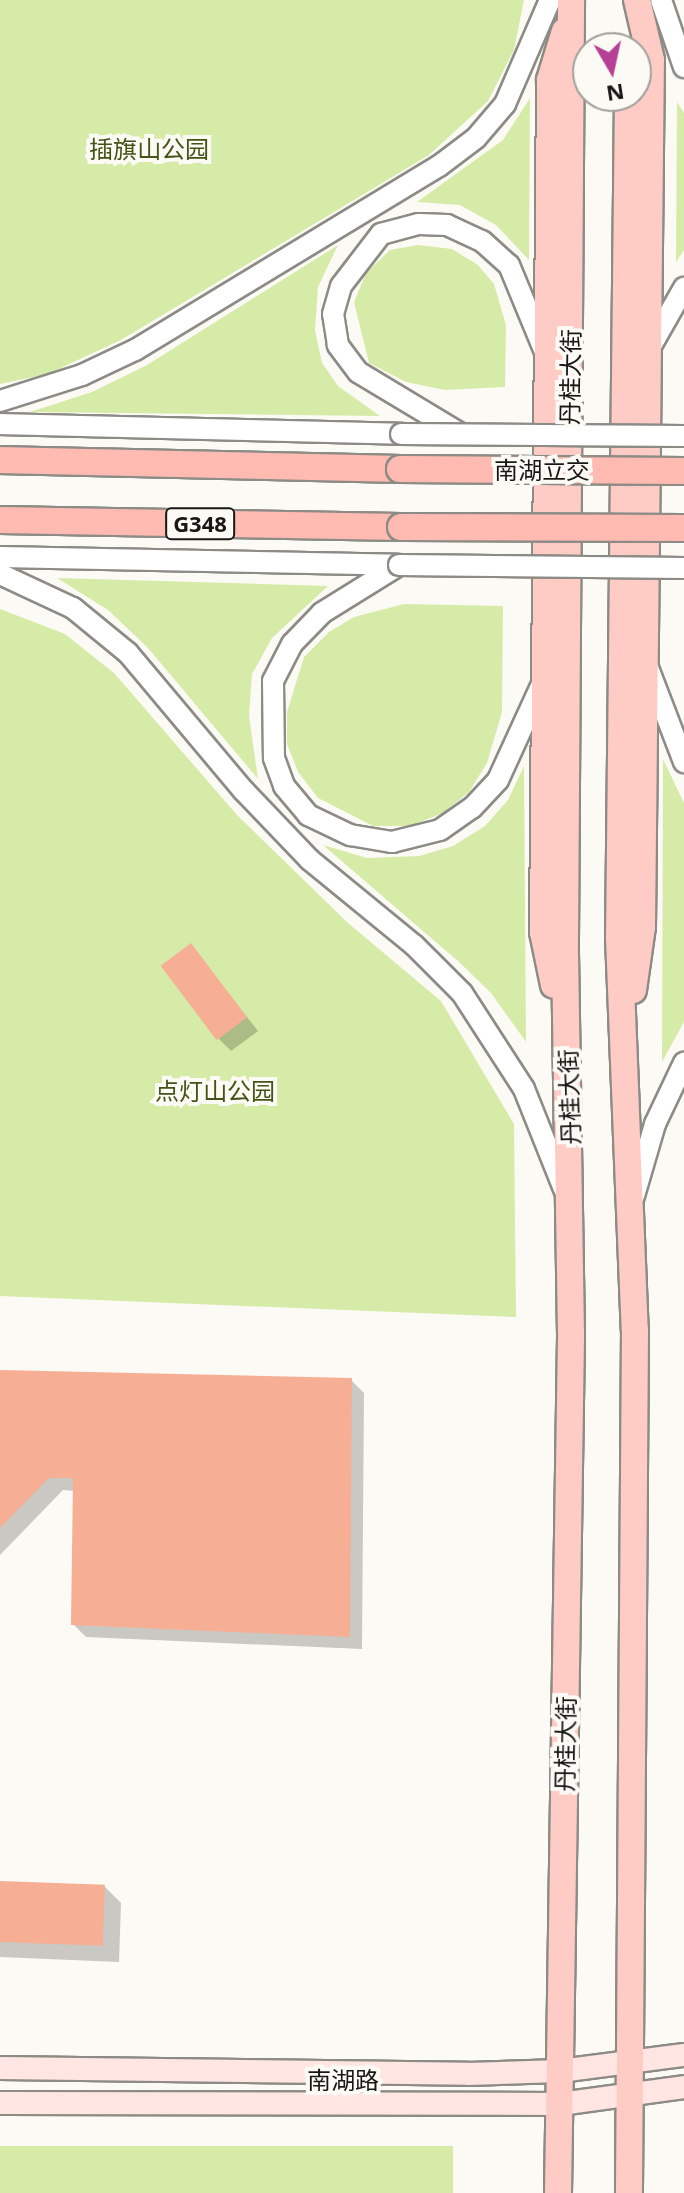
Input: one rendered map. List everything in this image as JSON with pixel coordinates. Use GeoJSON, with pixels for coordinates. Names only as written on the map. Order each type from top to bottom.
{"type":"FeatureCollection","features":[{"type":"Feature","properties":{"kind":"highway","name":"南湖立交"},"geometry":{"type":"LineString","coordinates":[[0,460],[400,469],[684,471]]}},
{"type":"Feature","properties":{"kind":"highway","name":"G348"},"geometry":{"type":"LineString","coordinates":[[0,520],[684,528]]}},
{"type":"Feature","properties":{"kind":"main road"},"geometry":{"type":"LineString","coordinates":[[627,0],[628,32]]}},
{"type":"Feature","properties":{"kind":"main road"},"geometry":{"type":"LineString","coordinates":[[625,1041],[642,927],[651,60],[637,0]]}},
{"type":"Feature","properties":{"kind":"main road"},"geometry":{"type":"LineString","coordinates":[[564,3],[550,80],[543,932],[568,1049]]}},
{"type":"Feature","properties":{"kind":"main road","name":"丹桂大街"},"geometry":{"type":"LineString","coordinates":[[558,2193],[572,1214],[568,1049],[564,3]]}},
{"type":"Feature","properties":{"kind":"main road"},"geometry":{"type":"LineString","coordinates":[[628,112],[619,938],[632,1204],[629,2193]]}},
{"type":"Feature","properties":{"kind":"main road","name":"南湖路"},"geometry":{"type":"LineString","coordinates":[[0,2068],[560,2071],[684,2055]]}},
{"type":"Feature","properties":{"kind":"main road","name":"南湖路"},"geometry":{"type":"LineString","coordinates":[[0,2103],[560,2104],[684,2087]]}},
{"type":"Feature","properties":{"kind":"street"},"geometry":{"type":"LineString","coordinates":[[661,0],[684,67]]}},
{"type":"Feature","properties":{"kind":"street"},"geometry":{"type":"LineString","coordinates":[[0,401],[82,375],[135,350],[439,166],[476,138],[505,104],[564,3]]}},
{"type":"Feature","properties":{"kind":"street"},"geometry":{"type":"LineString","coordinates":[[461,434],[358,372],[338,345],[333,314],[341,286],[381,234],[419,224],[447,225],[482,241],[509,265],[548,360]]}},
{"type":"Feature","properties":{"kind":"street"},"geometry":{"type":"LineString","coordinates":[[648,351],[684,288]]}},
{"type":"Feature","properties":{"kind":"street"},"geometry":{"type":"LineString","coordinates":[[0,424],[401,434],[684,436]]}},
{"type":"Feature","properties":{"kind":"street"},"geometry":{"type":"LineString","coordinates":[[0,557],[684,568]]}},
{"type":"Feature","properties":{"kind":"street"},"geometry":{"type":"LineString","coordinates":[[399,565],[322,613],[292,644],[273,681],[274,758],[284,786],[308,815],[350,835],[392,842],[440,830],[472,808],[498,780],[545,675]]}},
{"type":"Feature","properties":{"kind":"street"},"geometry":{"type":"LineString","coordinates":[[0,574],[73,608],[128,653],[234,780],[310,860],[414,945],[462,993],[524,1089],[572,1214]]}},
{"type":"Feature","properties":{"kind":"street"},"geometry":{"type":"LineString","coordinates":[[645,659],[684,762]]}},
{"type":"Feature","properties":{"kind":"street"},"geometry":{"type":"LineString","coordinates":[[632,1204],[655,1124],[684,1063]]}},
{"type":"Feature","properties":{"kind":"green space","name":"插旗山公园"},"geometry":{"type":"Polygon","coordinates":[[[0,0],[524,0],[514,50],[488,101],[429,155],[121,340],[48,374],[0,384],[0,0]]]}},
{"type":"Feature","properties":{"kind":"green space"},"geometry":{"type":"Polygon","coordinates":[[[530,98],[529,260],[496,225],[460,205],[417,202],[503,140],[530,98]]]}},
{"type":"Feature","properties":{"kind":"green space"},"geometry":{"type":"Polygon","coordinates":[[[677,102],[684,113],[684,250],[676,262],[677,102]]]}},
{"type":"Feature","properties":{"kind":"green space"},"geometry":{"type":"Polygon","coordinates":[[[338,245],[318,287],[315,330],[322,363],[338,386],[380,416],[30,412],[92,392],[147,365],[338,245]]]}},
{"type":"Feature","properties":{"kind":"green space"},"geometry":{"type":"Polygon","coordinates":[[[418,245],[452,249],[478,265],[494,284],[506,325],[505,387],[445,390],[406,382],[369,363],[354,302],[366,273],[390,250],[418,245]]]}},
{"type":"Feature","properties":{"kind":"green space"},"geometry":{"type":"Polygon","coordinates":[[[57,578],[328,586],[272,638],[252,674],[249,716],[258,779],[148,648],[108,610],[57,578]]]}},
{"type":"Feature","properties":{"kind":"green space"},"geometry":{"type":"Polygon","coordinates":[[[404,604],[503,606],[502,712],[487,763],[469,792],[443,813],[410,826],[373,826],[318,798],[298,772],[287,744],[287,712],[304,657],[329,632],[354,617],[404,604]]]}},
{"type":"Feature","properties":{"kind":"green space","name":"点灯山公园"},"geometry":{"type":"Polygon","coordinates":[[[0,609],[65,634],[114,673],[237,815],[348,923],[441,1001],[514,1124],[516,1317],[0,1296],[0,609]]]}},
{"type":"Feature","properties":{"kind":"green space"},"geometry":{"type":"Polygon","coordinates":[[[663,759],[684,803],[684,1022],[662,1062],[663,759]]]}},
{"type":"Feature","properties":{"kind":"green space"},"geometry":{"type":"Polygon","coordinates":[[[524,766],[526,1042],[491,993],[323,845],[367,858],[419,856],[453,846],[485,826],[508,800],[524,766]]]}},
{"type":"Feature","properties":{"kind":"green space"},"geometry":{"type":"Polygon","coordinates":[[[0,2146],[453,2146],[453,2193],[0,2193],[0,2146]]]}},
{"type":"Feature","properties":{"kind":"building"},"geometry":{"type":"Polygon","coordinates":[[[191,943],[247,1017],[217,1040],[161,966],[191,943]]]}},
{"type":"Feature","properties":{"kind":"building"},"geometry":{"type":"Polygon","coordinates":[[[0,1370],[352,1378],[350,1637],[71,1625],[73,1478],[49,1478],[0,1528],[0,1370]]]}},
{"type":"Feature","properties":{"kind":"building"},"geometry":{"type":"Polygon","coordinates":[[[0,1881],[105,1885],[103,1946],[0,1942],[0,1881]]]}}]}
